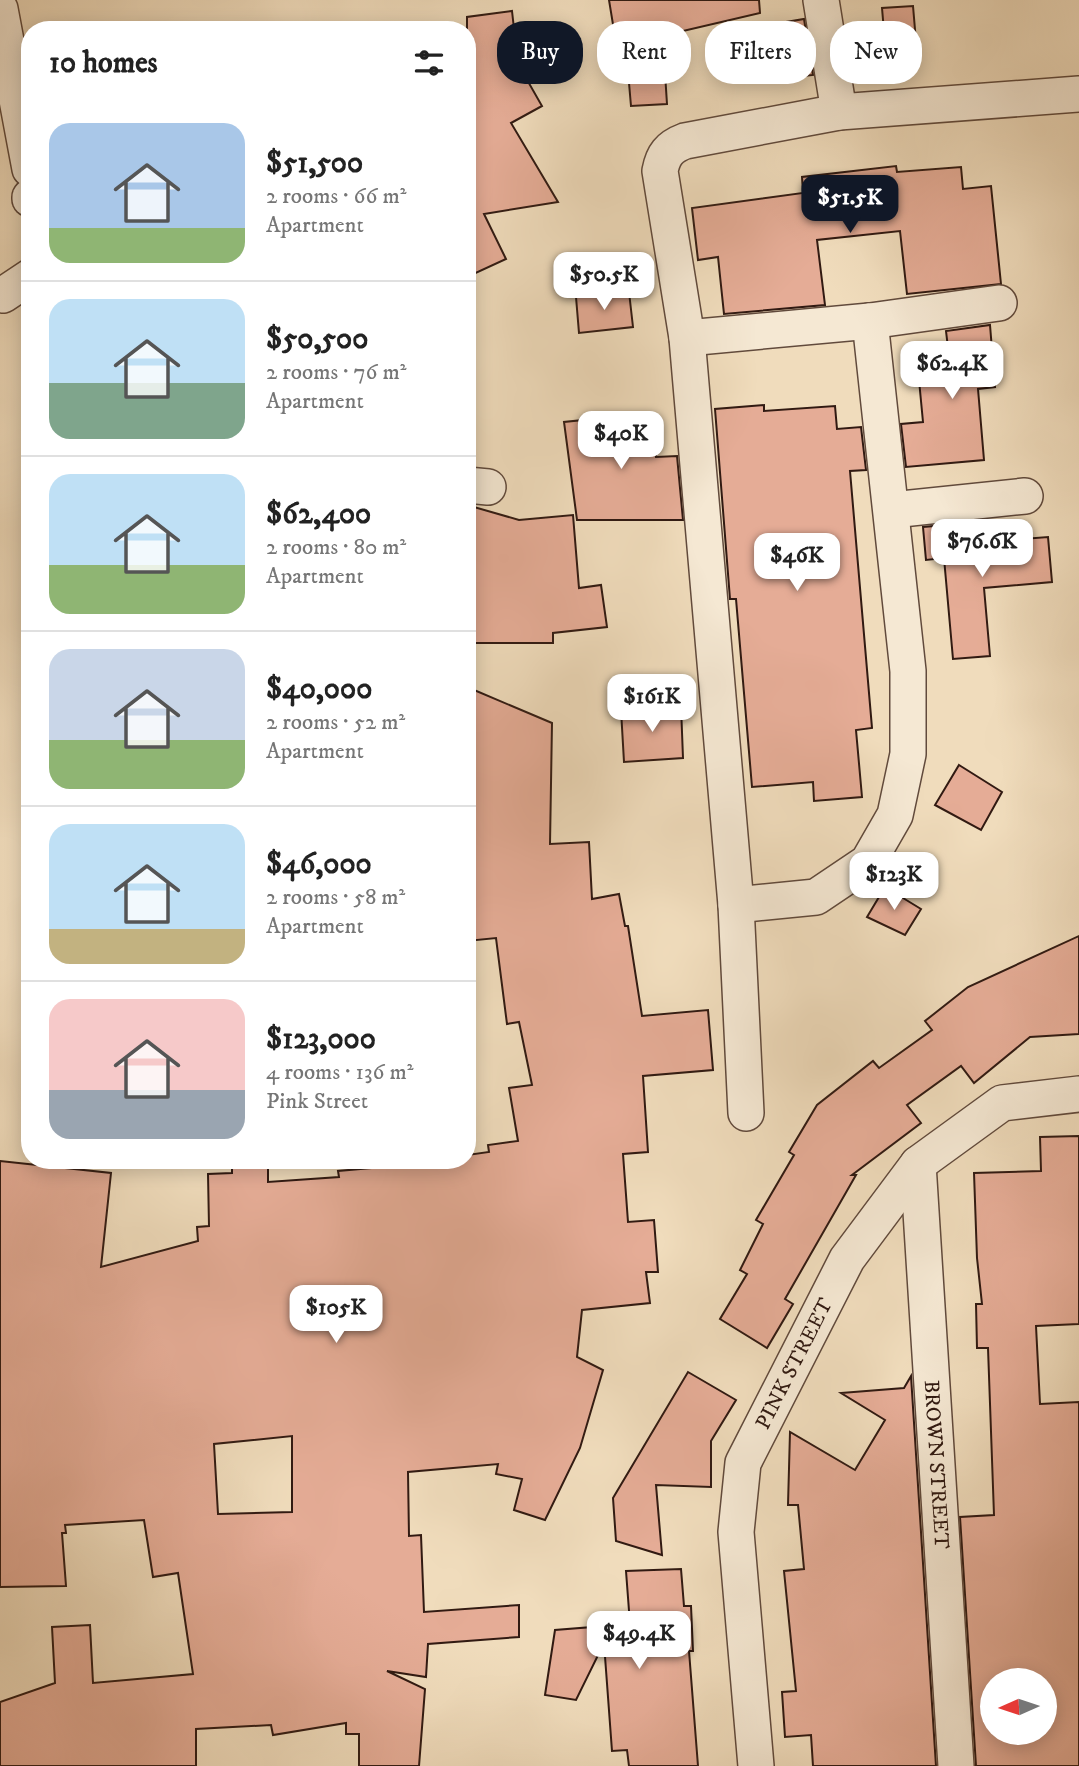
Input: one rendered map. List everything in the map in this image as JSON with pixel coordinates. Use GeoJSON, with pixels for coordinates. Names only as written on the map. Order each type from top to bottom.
{"type":"FeatureCollection","features":[{"type":"Feature","properties":{"kind":"street"},"geometry":{"type":"LineString","coordinates":[[0,2],[9,0]]}},
{"type":"Feature","properties":{"kind":"street"},"geometry":{"type":"LineString","coordinates":[[821,0],[839,112]]}},
{"type":"Feature","properties":{"kind":"street"},"geometry":{"type":"LineString","coordinates":[[0,9],[21,121]]}},
{"type":"Feature","properties":{"kind":"street"},"geometry":{"type":"LineString","coordinates":[[747,1113],[736,905],[687,338],[660,171],[662,158],[673,145],[685,141],[839,112],[1079,94]]}},
{"type":"Feature","properties":{"kind":"street"},"geometry":{"type":"LineString","coordinates":[[687,338],[870,321],[999,303]]}},
{"type":"Feature","properties":{"kind":"street"},"geometry":{"type":"LineString","coordinates":[[736,905],[816,897],[868,862],[895,816],[908,754],[908,671],[870,321]]}},
{"type":"Feature","properties":{"kind":"street"},"geometry":{"type":"LineString","coordinates":[[892,510],[1025,496]]}},
{"type":"Feature","properties":{"kind":"street","name":"PINK STREET"},"geometry":{"type":"LineString","coordinates":[[756,1766],[736,1532],[743,1463],[847,1259],[918,1164],[1002,1102],[1079,1094]]}},
{"type":"Feature","properties":{"kind":"street","name":"BROWN STREET"},"geometry":{"type":"LineString","coordinates":[[918,1164],[956,1766]]}},
{"type":"Feature","properties":{"kind":"building"},"geometry":{"type":"Polygon","coordinates":[[[609,0],[759,0],[760,13],[726,21],[705,21],[705,26],[691,29],[691,21],[612,21],[609,0]]]}},
{"type":"Feature","properties":{"kind":"building"},"geometry":{"type":"Polygon","coordinates":[[[913,6],[914,21],[883,21],[882,8],[913,6]]]}},
{"type":"Feature","properties":{"kind":"building"},"geometry":{"type":"Polygon","coordinates":[[[512,11],[513,21],[497,21],[497,84],[529,84],[542,106],[511,123],[558,202],[484,214],[506,259],[476,273],[476,21],[467,21],[467,17],[512,11]]]}},
{"type":"Feature","properties":{"kind":"building"},"geometry":{"type":"Polygon","coordinates":[[[629,84],[666,84],[667,104],[631,106],[629,84]]]}},
{"type":"Feature","properties":{"kind":"building"},"geometry":{"type":"Polygon","coordinates":[[[896,166],[897,172],[961,167],[963,189],[991,186],[1001,284],[907,294],[900,231],[817,240],[825,305],[724,314],[718,257],[698,260],[692,208],[803,193],[802,177],[896,166]]]}},
{"type":"Feature","properties":{"kind":"building"},"geometry":{"type":"Polygon","coordinates":[[[629,292],[633,327],[579,333],[576,297],[629,292]]]}},
{"type":"Feature","properties":{"kind":"building"},"geometry":{"type":"Polygon","coordinates":[[[990,325],[995,387],[978,389],[984,460],[906,467],[901,424],[923,422],[917,359],[949,356],[946,331],[990,325]]]}},
{"type":"Feature","properties":{"kind":"building"},"geometry":{"type":"Polygon","coordinates":[[[764,405],[764,411],[835,406],[837,429],[861,427],[866,470],[850,471],[872,728],[856,730],[862,797],[814,801],[813,782],[752,787],[736,599],[730,599],[715,409],[764,405]]]}},
{"type":"Feature","properties":{"kind":"building"},"geometry":{"type":"Polygon","coordinates":[[[652,413],[656,457],[677,456],[683,520],[577,520],[564,422],[652,413]]]}},
{"type":"Feature","properties":{"kind":"building"},"geometry":{"type":"Polygon","coordinates":[[[476,508],[519,520],[573,515],[579,588],[601,585],[607,627],[553,633],[553,643],[476,643],[476,508]]]}},
{"type":"Feature","properties":{"kind":"building"},"geometry":{"type":"Polygon","coordinates":[[[957,524],[958,538],[982,536],[983,542],[1048,537],[1052,582],[984,588],[990,656],[953,659],[944,558],[926,560],[923,527],[957,524]]]}},
{"type":"Feature","properties":{"kind":"building"},"geometry":{"type":"Polygon","coordinates":[[[476,691],[552,723],[550,844],[589,842],[592,899],[619,894],[625,926],[628,926],[642,1016],[708,1010],[713,1070],[643,1076],[648,1152],[623,1154],[628,1222],[654,1220],[658,1272],[646,1272],[650,1303],[582,1310],[577,1357],[603,1370],[580,1448],[545,1520],[514,1510],[522,1479],[496,1474],[498,1464],[408,1472],[409,1536],[421,1535],[424,1612],[519,1605],[519,1637],[428,1644],[426,1677],[387,1671],[425,1689],[419,1766],[359,1766],[359,1734],[346,1734],[346,1723],[273,1735],[271,1725],[196,1729],[196,1766],[0,1766],[0,1702],[55,1683],[52,1627],[90,1625],[93,1683],[193,1674],[178,1573],[153,1577],[144,1520],[65,1525],[66,1533],[62,1533],[66,1586],[0,1587],[0,1161],[21,1163],[21,1169],[74,1169],[111,1173],[101,1267],[198,1241],[197,1227],[209,1226],[208,1174],[232,1173],[232,1169],[268,1169],[268,1182],[339,1177],[338,1171],[360,1169],[476,1169],[476,1154],[489,1152],[488,1145],[518,1141],[509,1088],[532,1085],[519,1022],[507,1024],[496,938],[476,940],[476,691]],[[292,1436],[214,1444],[218,1514],[292,1512],[292,1436]]]}},
{"type":"Feature","properties":{"kind":"building"},"geometry":{"type":"Polygon","coordinates":[[[681,706],[683,758],[624,762],[621,710],[681,706]]]}},
{"type":"Feature","properties":{"kind":"building"},"geometry":{"type":"Polygon","coordinates":[[[959,765],[1002,792],[981,830],[935,805],[959,765]]]}},
{"type":"Feature","properties":{"kind":"building"},"geometry":{"type":"Polygon","coordinates":[[[885,887],[921,909],[905,935],[867,917],[885,887]]]}},
{"type":"Feature","properties":{"kind":"building"},"geometry":{"type":"Polygon","coordinates":[[[1079,936],[1079,1034],[1030,1037],[974,1083],[961,1066],[907,1105],[921,1123],[852,1175],[856,1175],[785,1299],[793,1304],[767,1348],[720,1319],[747,1274],[740,1270],[763,1224],[756,1220],[794,1155],[789,1152],[817,1105],[873,1061],[879,1068],[932,1030],[925,1021],[968,987],[1079,936]]]}},
{"type":"Feature","properties":{"kind":"building"},"geometry":{"type":"Polygon","coordinates":[[[1079,1136],[1079,1324],[1036,1326],[1040,1404],[1079,1402],[1079,1766],[976,1766],[960,1517],[994,1515],[988,1348],[977,1348],[976,1304],[982,1304],[977,1258],[974,1173],[1041,1171],[1040,1137],[1079,1136]]]}},
{"type":"Feature","properties":{"kind":"building"},"geometry":{"type":"Polygon","coordinates":[[[688,1372],[736,1400],[711,1441],[711,1487],[656,1485],[662,1555],[616,1541],[613,1498],[688,1372]]]}},
{"type":"Feature","properties":{"kind":"building"},"geometry":{"type":"Polygon","coordinates":[[[911,1376],[936,1766],[813,1766],[811,1735],[785,1737],[782,1692],[796,1691],[784,1571],[804,1569],[798,1505],[788,1505],[790,1432],[855,1470],[885,1420],[841,1393],[904,1388],[911,1376]]]}},
{"type":"Feature","properties":{"kind":"building"},"geometry":{"type":"Polygon","coordinates":[[[681,1569],[684,1606],[691,1606],[693,1651],[689,1651],[698,1766],[629,1766],[627,1750],[612,1751],[604,1643],[576,1700],[545,1695],[555,1630],[630,1624],[626,1571],[681,1569]]]}}]}
